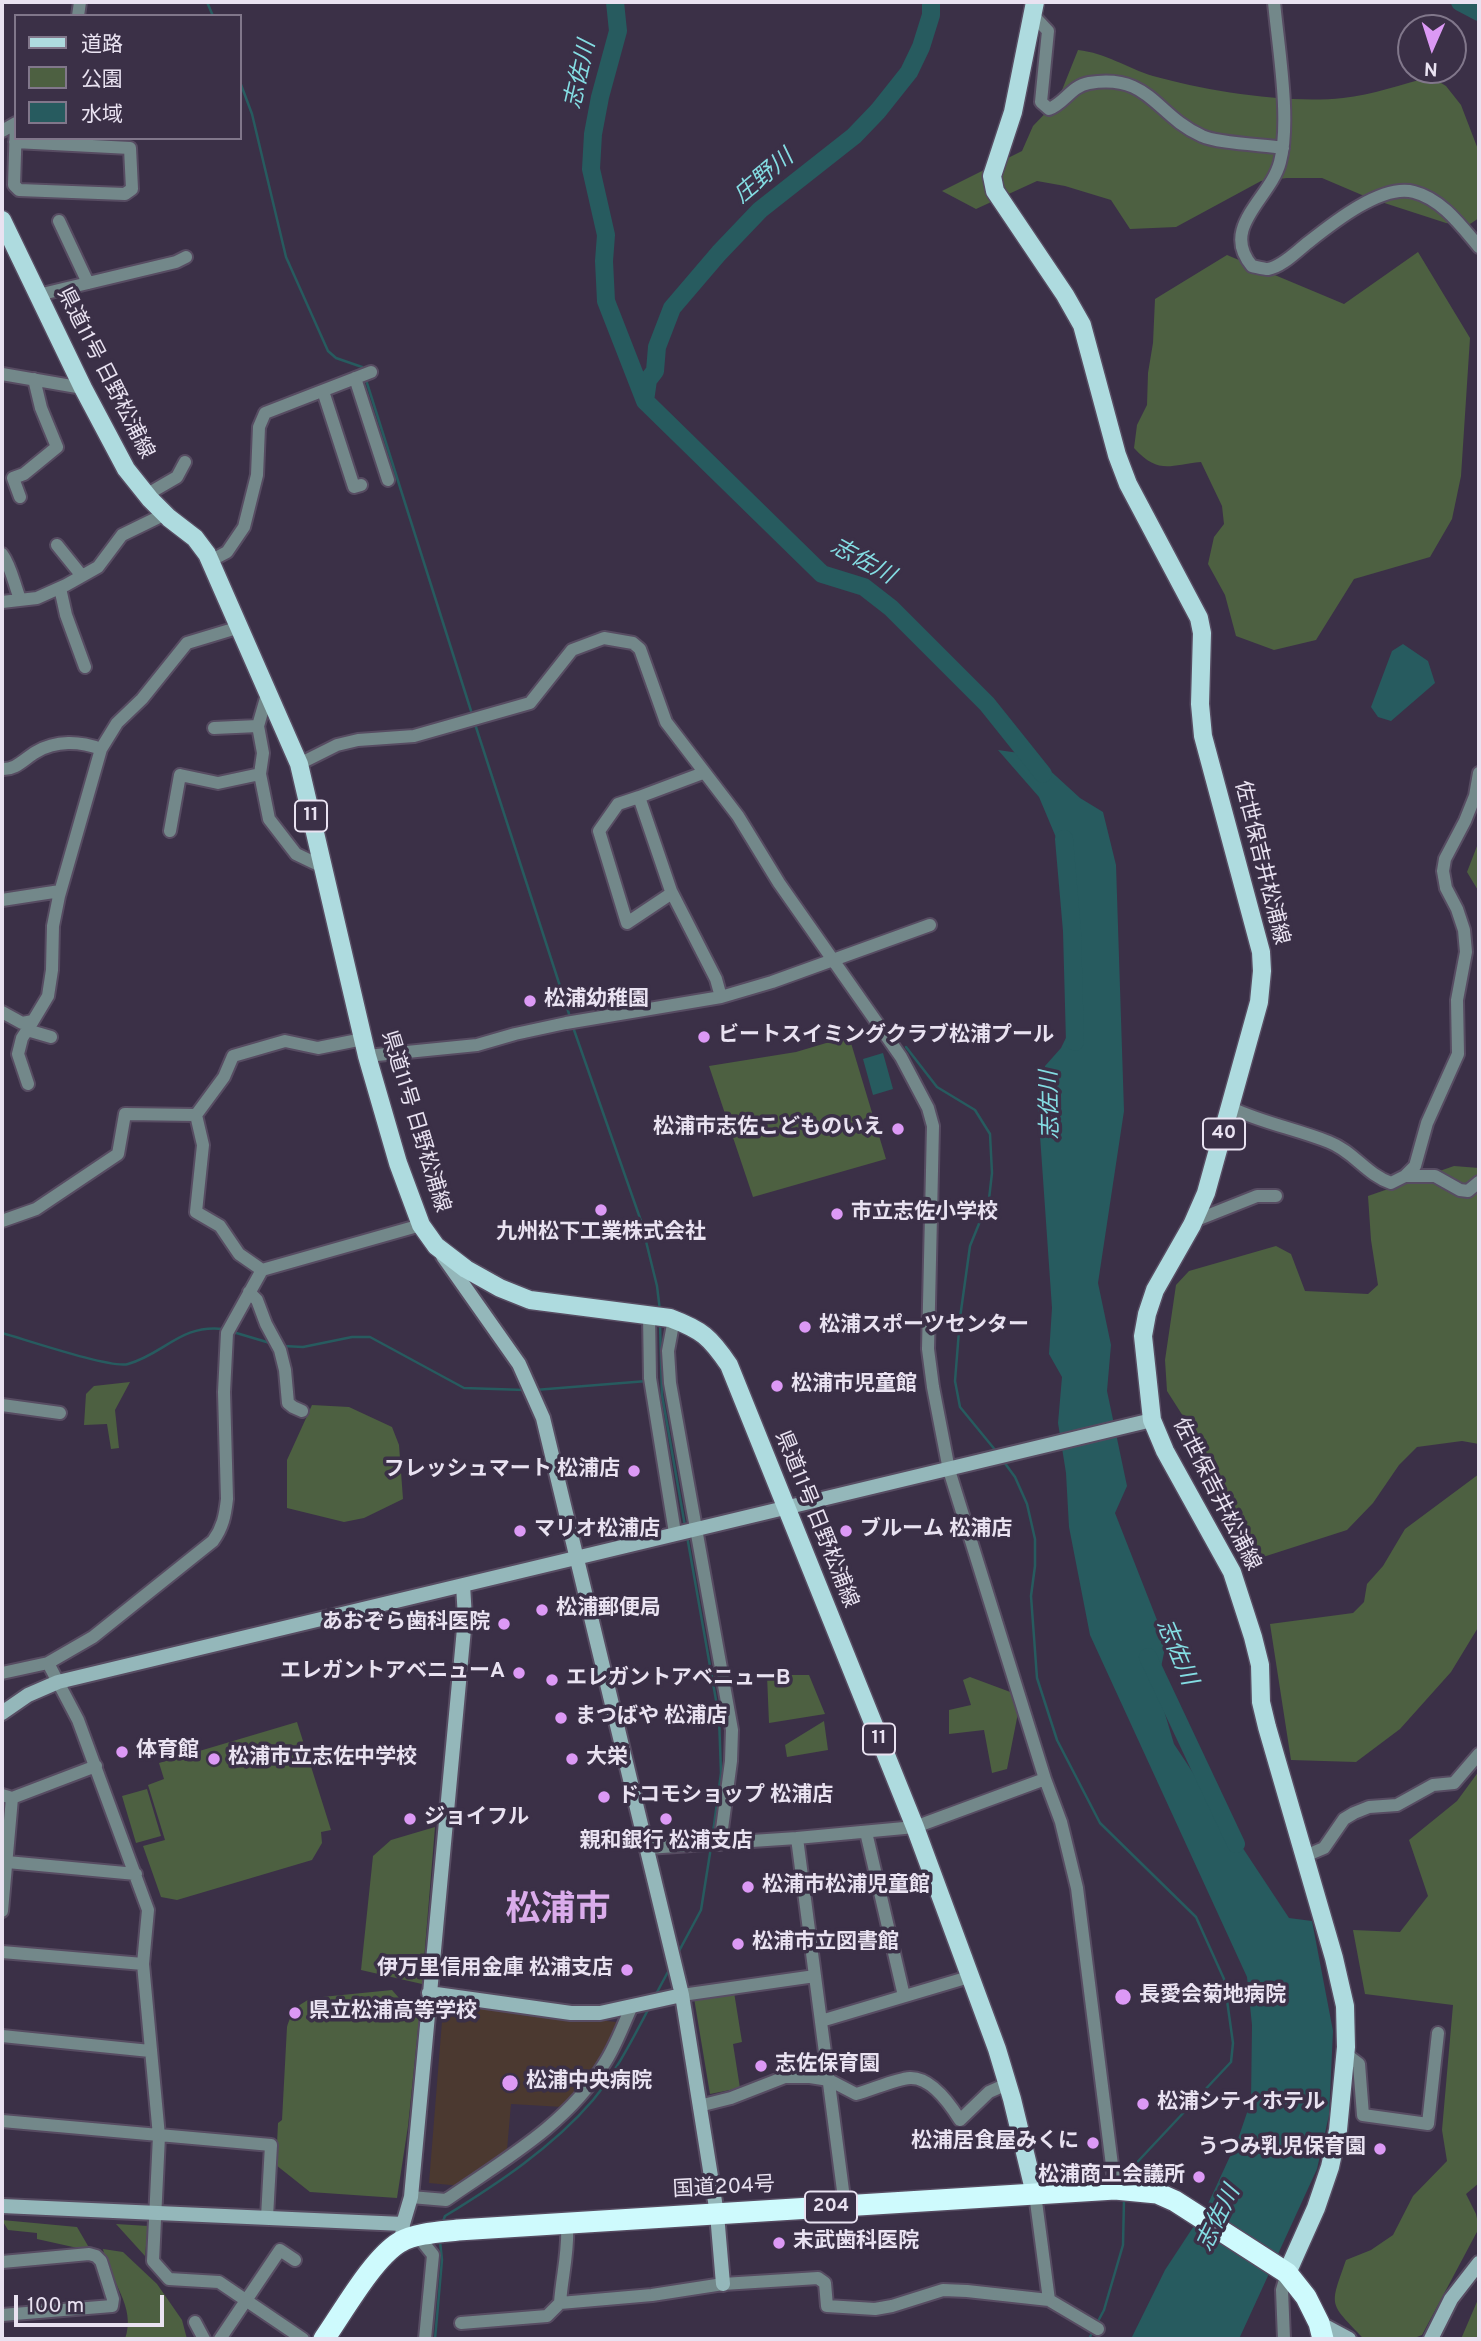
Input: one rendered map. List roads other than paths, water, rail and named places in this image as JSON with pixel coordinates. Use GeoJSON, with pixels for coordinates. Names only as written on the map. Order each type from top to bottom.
{"type":"FeatureCollection","features":[{"type":"Feature","properties":{"kind":"highway","name":"国道204号"},"geometry":{"type":"LineString","coordinates":[[412,2234],[1115,2189],[1157,2193],[1198,2215],[1282,2270],[1306,2297],[1321,2331]]}},
{"type":"Feature","properties":{"kind":"highway"},"geometry":{"type":"LineString","coordinates":[[324,2339],[384,2255],[412,2234]]}},
{"type":"Feature","properties":{"kind":"main road","name":"佐世保吉井松浦線"},"geometry":{"type":"LineString","coordinates":[[1034,9],[1013,112],[992,176],[995,191],[1082,325],[1117,456],[1128,484],[1199,618],[1202,633],[1200,704],[1203,736],[1261,952],[1259,1002],[1206,1193],[1194,1221],[1155,1290],[1147,1314],[1143,1336],[1144,1423],[1165,1451],[1231,1572],[1260,1665],[1261,1702],[1267,1727],[1306,1856],[1345,2006],[1346,2054],[1338,2130],[1330,2166],[1316,2208],[1282,2270]]}},
{"type":"Feature","properties":{"kind":"main road","name":"県道11号 日野松浦線"},"geometry":{"type":"LineString","coordinates":[[2,220],[83,388],[126,468],[146,495],[195,538],[210,561],[299,764],[365,1047],[398,1163],[421,1225],[436,1246],[466,1269],[500,1288],[530,1300],[672,1319],[692,1326],[712,1340],[729,1365],[915,1827],[1007,2084],[1035,2194]]}},
{"type":"Feature","properties":{"kind":"street"},"geometry":{"type":"LineString","coordinates":[[1274,2],[1284,124],[1283,148],[1276,173],[1244,223],[1241,239],[1244,256],[1252,266],[1269,269],[1288,258],[1329,226],[1377,197],[1393,192],[1413,192],[1430,200],[1449,213],[1479,247]]}},
{"type":"Feature","properties":{"kind":"street"},"geometry":{"type":"LineString","coordinates":[[1034,9],[1048,31],[1041,103],[1049,109],[1059,105],[1073,89],[1087,83],[1119,82],[1135,86],[1203,138],[1283,148]]}},
{"type":"Feature","properties":{"kind":"street"},"geometry":{"type":"LineString","coordinates":[[15,142],[130,148],[132,189],[125,194],[19,190],[14,185],[15,142]]}},
{"type":"Feature","properties":{"kind":"street"},"geometry":{"type":"LineString","coordinates":[[59,221],[88,283]]}},
{"type":"Feature","properties":{"kind":"street"},"geometry":{"type":"LineString","coordinates":[[38,295],[176,262],[186,257]]}},
{"type":"Feature","properties":{"kind":"street"},"geometry":{"type":"LineString","coordinates":[[2,373],[83,388]]}},
{"type":"Feature","properties":{"kind":"street"},"geometry":{"type":"LineString","coordinates":[[210,561],[227,552],[244,527],[257,475],[258,427],[265,413],[361,376],[388,480]]}},
{"type":"Feature","properties":{"kind":"street"},"geometry":{"type":"LineString","coordinates":[[20,497],[13,478],[24,474],[57,447],[41,408],[34,379]]}},
{"type":"Feature","properties":{"kind":"street"},"geometry":{"type":"LineString","coordinates":[[323,391],[354,487],[361,485]]}},
{"type":"Feature","properties":{"kind":"street"},"geometry":{"type":"LineString","coordinates":[[146,495],[177,477],[185,462]]}},
{"type":"Feature","properties":{"kind":"street"},"geometry":{"type":"LineString","coordinates":[[2,602],[37,598],[60,588],[98,567],[122,535],[165,514]]}},
{"type":"Feature","properties":{"kind":"street"},"geometry":{"type":"LineString","coordinates":[[57,545],[82,576]]}},
{"type":"Feature","properties":{"kind":"street"},"geometry":{"type":"LineString","coordinates":[[2,554],[8,562],[20,599]]}},
{"type":"Feature","properties":{"kind":"street"},"geometry":{"type":"LineString","coordinates":[[60,588],[66,615],[85,667]]}},
{"type":"Feature","properties":{"kind":"street"},"geometry":{"type":"LineString","coordinates":[[28,1084],[18,1054],[22,1038],[48,996],[52,970],[53,926],[60,891],[101,749],[117,723],[142,699],[187,643],[240,627]]}},
{"type":"Feature","properties":{"kind":"street"},"geometry":{"type":"LineString","coordinates":[[299,764],[337,745],[358,740],[414,737],[530,703],[572,650],[604,638],[633,643],[640,649],[666,722],[738,817],[779,883],[901,1057],[928,1108],[933,1126],[929,1349],[933,1387],[949,1470],[1045,1779],[1061,1822],[1077,1888],[1115,2189]]}},
{"type":"Feature","properties":{"kind":"street"},"geometry":{"type":"LineString","coordinates":[[268,691],[258,726],[263,753],[260,774],[269,819],[296,854],[323,867]]}},
{"type":"Feature","properties":{"kind":"street"},"geometry":{"type":"LineString","coordinates":[[214,728],[258,726]]}},
{"type":"Feature","properties":{"kind":"street"},"geometry":{"type":"LineString","coordinates":[[2,769],[12,769],[38,750],[57,744],[81,742],[101,749]]}},
{"type":"Feature","properties":{"kind":"street"},"geometry":{"type":"LineString","coordinates":[[1231,1108],[1272,1125],[1330,1142],[1352,1155],[1377,1178],[1391,1183],[1405,1176],[1415,1166],[1427,1123],[1458,1054],[1457,1000],[1466,951],[1457,909],[1446,888],[1443,871],[1470,808],[1479,773]]}},
{"type":"Feature","properties":{"kind":"street"},"geometry":{"type":"LineString","coordinates":[[170,831],[180,775],[218,782],[260,774]]}},
{"type":"Feature","properties":{"kind":"street"},"geometry":{"type":"LineString","coordinates":[[672,893],[627,923],[598,831],[618,804],[703,774]]}},
{"type":"Feature","properties":{"kind":"street"},"geometry":{"type":"LineString","coordinates":[[639,797],[672,893],[716,979],[721,997]]}},
{"type":"Feature","properties":{"kind":"street"},"geometry":{"type":"LineString","coordinates":[[2,900],[60,891]]}},
{"type":"Feature","properties":{"kind":"street"},"geometry":{"type":"LineString","coordinates":[[196,1115],[224,1077],[233,1056],[285,1041],[318,1048],[477,1045],[572,1022],[721,997],[772,982],[930,925]]}},
{"type":"Feature","properties":{"kind":"street"},"geometry":{"type":"LineString","coordinates":[[2,1012],[51,1037]]}},
{"type":"Feature","properties":{"kind":"street"},"geometry":{"type":"LineString","coordinates":[[2,1221],[36,1209],[118,1154],[125,1114],[196,1115]]}},
{"type":"Feature","properties":{"kind":"street"},"geometry":{"type":"LineString","coordinates":[[196,1115],[204,1144],[196,1212],[220,1226],[239,1254],[262,1270]]}},
{"type":"Feature","properties":{"kind":"street"},"geometry":{"type":"LineString","coordinates":[[1405,1176],[1435,1176],[1460,1190],[1468,1191],[1479,1182]]}},
{"type":"Feature","properties":{"kind":"street"},"geometry":{"type":"LineString","coordinates":[[1194,1221],[1257,1196],[1276,1196]]}},
{"type":"Feature","properties":{"kind":"street"},"geometry":{"type":"LineString","coordinates":[[2,1673],[48,1663],[93,1637],[212,1541],[221,1530],[227,1499],[223,1392],[229,1328],[262,1270],[421,1225]]}},
{"type":"Feature","properties":{"kind":"street"},"geometry":{"type":"LineString","coordinates":[[436,1246],[519,1364],[542,1418],[682,1995],[718,2214],[723,2284]]}},
{"type":"Feature","properties":{"kind":"street"},"geometry":{"type":"LineString","coordinates":[[249,1292],[257,1300],[278,1346],[285,1370],[288,1403],[302,1411]]}},
{"type":"Feature","properties":{"kind":"street"},"geometry":{"type":"LineString","coordinates":[[649,1315],[651,1381],[732,1730],[723,1843]]}},
{"type":"Feature","properties":{"kind":"street"},"geometry":{"type":"LineString","coordinates":[[672,1319],[668,1369],[685,1531]]}},
{"type":"Feature","properties":{"kind":"street"},"geometry":{"type":"LineString","coordinates":[[2,1405],[60,1413]]}},
{"type":"Feature","properties":{"kind":"street"},"geometry":{"type":"LineString","coordinates":[[2,1713],[28,1695],[58,1682],[1144,1423]]}},
{"type":"Feature","properties":{"kind":"street"},"geometry":{"type":"LineString","coordinates":[[412,2234],[411,2197],[465,1618],[463,1585]]}},
{"type":"Feature","properties":{"kind":"street"},"geometry":{"type":"LineString","coordinates":[[48,1663],[78,1720],[148,1910],[143,1964],[159,2136],[153,2261],[169,2279],[219,2282],[303,2339]]}},
{"type":"Feature","properties":{"kind":"street"},"geometry":{"type":"LineString","coordinates":[[1306,1856],[1324,1847],[1344,1819],[1354,1812],[1369,1807],[1397,1805],[1433,1785],[1454,1783],[1479,1754]]}},
{"type":"Feature","properties":{"kind":"street"},"geometry":{"type":"LineString","coordinates":[[2,1911],[7,1863],[7,1796],[96,1766]]}},
{"type":"Feature","properties":{"kind":"street"},"geometry":{"type":"LineString","coordinates":[[647,1848],[915,1827],[1045,1779]]}},
{"type":"Feature","properties":{"kind":"street"},"geometry":{"type":"LineString","coordinates":[[866,1832],[904,1996]]}},
{"type":"Feature","properties":{"kind":"street"},"geometry":{"type":"LineString","coordinates":[[797,1838],[845,2206]]}},
{"type":"Feature","properties":{"kind":"street"},"geometry":{"type":"LineString","coordinates":[[7,1863],[136,1874]]}},
{"type":"Feature","properties":{"kind":"street"},"geometry":{"type":"LineString","coordinates":[[2,1952],[143,1964]]}},
{"type":"Feature","properties":{"kind":"street"},"geometry":{"type":"LineString","coordinates":[[429,1993],[571,2013],[600,2013],[682,1995],[815,1976]]}},
{"type":"Feature","properties":{"kind":"street"},"geometry":{"type":"LineString","coordinates":[[821,2021],[969,1977]]}},
{"type":"Feature","properties":{"kind":"street"},"geometry":{"type":"LineString","coordinates":[[411,2197],[446,2200],[542,2133],[574,2102],[604,2064],[632,2006]]}},
{"type":"Feature","properties":{"kind":"street"},"geometry":{"type":"LineString","coordinates":[[1346,2054],[1359,2064],[1363,2115],[1428,2124],[1438,2033]]}},
{"type":"Feature","properties":{"kind":"street"},"geometry":{"type":"LineString","coordinates":[[2,2036],[150,2051]]}},
{"type":"Feature","properties":{"kind":"street"},"geometry":{"type":"LineString","coordinates":[[699,2106],[731,2098],[785,2077],[829,2080],[856,2094],[908,2078],[920,2080],[947,2101],[960,2120],[989,2092],[1007,2084]]}},
{"type":"Feature","properties":{"kind":"street"},"geometry":{"type":"LineString","coordinates":[[2,2121],[271,2145],[267,2217]]}},
{"type":"Feature","properties":{"kind":"street"},"geometry":{"type":"LineString","coordinates":[[1035,2194],[1049,2300]]}},
{"type":"Feature","properties":{"kind":"street"},"geometry":{"type":"LineString","coordinates":[[2,2206],[267,2217],[412,2234],[433,2255],[425,2339]]}},
{"type":"Feature","properties":{"kind":"street"},"geometry":{"type":"LineString","coordinates":[[560,2303],[562,2274],[566,2266],[569,2242],[567,2223]]}},
{"type":"Feature","properties":{"kind":"street"},"geometry":{"type":"LineString","coordinates":[[220,2339],[280,2250],[295,2260]]}},
{"type":"Feature","properties":{"kind":"street"},"geometry":{"type":"LineString","coordinates":[[2,2262],[89,2254],[96,2256],[101,2261],[113,2299],[112,2306],[2,2315]]}},
{"type":"Feature","properties":{"kind":"street"},"geometry":{"type":"LineString","coordinates":[[1431,2339],[1451,2299],[1479,2263]]}},
{"type":"Feature","properties":{"kind":"street"},"geometry":{"type":"LineString","coordinates":[[1282,2270],[1284,2339]]}},
{"type":"Feature","properties":{"kind":"street"},"geometry":{"type":"LineString","coordinates":[[461,2323],[547,2316],[560,2303],[652,2295],[723,2284],[818,2278],[825,2283],[827,2306],[875,2309],[943,2290],[1049,2300],[1098,2329]]}},
{"type":"Feature","properties":{"kind":"street"},"geometry":{"type":"LineString","coordinates":[[195,2322],[204,2339]]}},
{"type":"Feature","properties":{"kind":"street"},"geometry":{"type":"LineString","coordinates":[[1321,2331],[1349,2339]]}},
{"type":"Feature","properties":{"kind":"water"},"geometry":{"type":"Polygon","coordinates":[[[1403,644],[1428,661],[1435,683],[1391,721],[1378,717],[1371,707],[1392,651],[1403,644]]]}},
{"type":"Feature","properties":{"kind":"water"},"geometry":{"type":"Polygon","coordinates":[[[998,750],[1033,755],[1080,798],[1103,812],[1116,865],[1124,1111],[1098,1283],[1111,1345],[1107,1391],[1127,1486],[1115,1513],[1166,1643],[1157,1687],[1174,1744],[1289,1918],[1312,1921],[1333,2031],[1329,2115],[1317,2169],[1239,2339],[1131,2339],[1165,2270],[1207,2206],[1238,2139],[1251,2101],[1252,2025],[1247,1977],[1090,1635],[1069,1527],[1066,1473],[1058,1423],[1062,1377],[1049,1354],[1052,1308],[1038,1107],[1045,1066],[1061,1048],[1081,1007],[1080,955],[1071,873],[1039,797],[998,750]]]}},
{"type":"Feature","properties":{"kind":"water"},"geometry":{"type":"Polygon","coordinates":[[[883,1053],[893,1089],[873,1095],[863,1059],[883,1053]]]}},
{"type":"Feature","properties":{"kind":"waterway"},"geometry":{"type":"LineString","coordinates":[[207,2],[212,14]]}},
{"type":"Feature","properties":{"kind":"waterway","name":"志佐川"},"geometry":{"type":"LineString","coordinates":[[615,2],[618,31],[600,97],[593,134],[591,169],[606,235],[606,301],[645,401],[822,574],[864,587],[891,608],[987,704],[1043,774]]}},
{"type":"Feature","properties":{"kind":"waterway","name":"庄野川"},"geometry":{"type":"LineString","coordinates":[[645,401],[648,380],[655,371],[657,347],[672,308],[760,210],[854,136],[878,111],[909,72],[921,47],[931,15],[931,2]]}},
{"type":"Feature","properties":{"kind":"waterway","name":"庄野川"},"geometry":{"type":"LineString","coordinates":[[1460,2],[1479,12]]}},
{"type":"Feature","properties":{"kind":"waterway"},"geometry":{"type":"LineString","coordinates":[[242,87],[252,114],[286,257],[328,351],[336,358],[362,367],[363,371]]}},
{"type":"Feature","properties":{"kind":"waterway"},"geometry":{"type":"LineString","coordinates":[[366,380],[472,714]]}},
{"type":"Feature","properties":{"kind":"waterway"},"geometry":{"type":"LineString","coordinates":[[475,724],[570,1017]]}},
{"type":"Feature","properties":{"kind":"waterway","name":"志佐川"},"geometry":{"type":"LineString","coordinates":[[1064,839],[1072,931],[1075,1042]]}},
{"type":"Feature","properties":{"kind":"waterway"},"geometry":{"type":"LineString","coordinates":[[573,1027],[641,1221],[657,1286],[660,1311]]}},
{"type":"Feature","properties":{"kind":"waterway"},"geometry":{"type":"LineString","coordinates":[[906,1047],[937,1087],[975,1110],[990,1134],[992,1173],[989,1199],[970,1246],[955,1381],[960,1407],[996,1451]]}},
{"type":"Feature","properties":{"kind":"waterway"},"geometry":{"type":"LineString","coordinates":[[660,1324],[662,1395],[685,1526]]}},
{"type":"Feature","properties":{"kind":"waterway"},"geometry":{"type":"LineString","coordinates":[[2,1333],[87,1358],[128,1364],[184,1335],[208,1329],[223,1329]]}},
{"type":"Feature","properties":{"kind":"waterway"},"geometry":{"type":"LineString","coordinates":[[233,1332],[270,1343]]}},
{"type":"Feature","properties":{"kind":"waterway"},"geometry":{"type":"LineString","coordinates":[[283,1346],[303,1347],[352,1337],[370,1337],[464,1388],[525,1390]]}},
{"type":"Feature","properties":{"kind":"waterway"},"geometry":{"type":"LineString","coordinates":[[535,1390],[647,1381]]}},
{"type":"Feature","properties":{"kind":"waterway"},"geometry":{"type":"LineString","coordinates":[[1004,1462],[1015,1477],[1027,1504],[1035,1539],[1031,1596],[1037,1678],[1057,1740],[1100,1823],[1196,1917],[1224,1979],[1233,2043],[1231,2062],[1128,2172],[1126,2183]]}},
{"type":"Feature","properties":{"kind":"waterway"},"geometry":{"type":"LineString","coordinates":[[687,1536],[719,1717],[721,1773],[712,1840]]}},
{"type":"Feature","properties":{"kind":"waterway","name":"志佐川"},"geometry":{"type":"LineString","coordinates":[[1148,1657],[1236,1844]]}},
{"type":"Feature","properties":{"kind":"waterway"},"geometry":{"type":"LineString","coordinates":[[678,1953],[701,1910],[711,1847]]}},
{"type":"Feature","properties":{"kind":"waterway"},"geometry":{"type":"LineString","coordinates":[[655,1996],[670,1968]]}},
{"type":"Feature","properties":{"kind":"waterway"},"geometry":{"type":"LineString","coordinates":[[442,2224],[445,2216],[524,2164],[577,2117],[609,2078],[649,2008]]}},
{"type":"Feature","properties":{"kind":"waterway"},"geometry":{"type":"LineString","coordinates":[[1096,2325],[1104,2310],[1123,2245],[1124,2200]]}},
{"type":"Feature","properties":{"kind":"waterway"},"geometry":{"type":"LineString","coordinates":[[435,2339],[442,2260],[440,2241]]}},
{"type":"Feature","properties":{"kind":"waterway"},"geometry":{"type":"LineString","coordinates":[[1089,2339],[1093,2331]]}},
{"type":"Feature","properties":{"kind":"place","name":"松浦幼稚園"},"geometry":{"type":"Point","coordinates":[530,1001]}},
{"type":"Feature","properties":{"kind":"place","name":"ビートスイミングクラブ松浦プール"},"geometry":{"type":"Point","coordinates":[704,1037]}},
{"type":"Feature","properties":{"kind":"place","name":"松浦市志佐こどものいえ"},"geometry":{"type":"Point","coordinates":[898,1129]}},
{"type":"Feature","properties":{"kind":"place","name":"九州松下工業株式会社"},"geometry":{"type":"Point","coordinates":[601,1210]}},
{"type":"Feature","properties":{"kind":"place","name":"市立志佐小学校"},"geometry":{"type":"Point","coordinates":[837,1214]}},
{"type":"Feature","properties":{"kind":"place","name":"松浦スポーツセンター"},"geometry":{"type":"Point","coordinates":[805,1327]}},
{"type":"Feature","properties":{"kind":"place","name":"松浦市児童館"},"geometry":{"type":"Point","coordinates":[777,1386]}},
{"type":"Feature","properties":{"kind":"place","name":"フレッシュマート 松浦店"},"geometry":{"type":"Point","coordinates":[634,1471]}},
{"type":"Feature","properties":{"kind":"place","name":"マリオ松浦店"},"geometry":{"type":"Point","coordinates":[520,1531]}},
{"type":"Feature","properties":{"kind":"place","name":"ブルーム 松浦店"},"geometry":{"type":"Point","coordinates":[846,1531]}},
{"type":"Feature","properties":{"kind":"place","name":"松浦郵便局"},"geometry":{"type":"Point","coordinates":[542,1610]}},
{"type":"Feature","properties":{"kind":"place","name":"あおぞら歯科医院"},"geometry":{"type":"Point","coordinates":[504,1624]}},
{"type":"Feature","properties":{"kind":"place","name":"エレガントアベニューA"},"geometry":{"type":"Point","coordinates":[519,1673]}},
{"type":"Feature","properties":{"kind":"place","name":"エレガントアベニューB"},"geometry":{"type":"Point","coordinates":[552,1680]}},
{"type":"Feature","properties":{"kind":"place","name":"まつばや 松浦店"},"geometry":{"type":"Point","coordinates":[561,1718]}},
{"type":"Feature","properties":{"kind":"place","name":"体育館"},"geometry":{"type":"Point","coordinates":[122,1752]}},
{"type":"Feature","properties":{"kind":"place","name":"松浦市立志佐中学校"},"geometry":{"type":"Point","coordinates":[214,1759]}},
{"type":"Feature","properties":{"kind":"place","name":"大栄"},"geometry":{"type":"Point","coordinates":[572,1759]}},
{"type":"Feature","properties":{"kind":"place","name":"ドコモショップ 松浦店"},"geometry":{"type":"Point","coordinates":[604,1797]}},
{"type":"Feature","properties":{"kind":"place","name":"ジョイフル"},"geometry":{"type":"Point","coordinates":[410,1819]}},
{"type":"Feature","properties":{"kind":"place","name":"親和銀行 松浦支店"},"geometry":{"type":"Point","coordinates":[666,1819]}},
{"type":"Feature","properties":{"kind":"place","name":"松浦市松浦児童館"},"geometry":{"type":"Point","coordinates":[748,1887]}},
{"type":"Feature","properties":{"kind":"place","name":"松浦市立図書館"},"geometry":{"type":"Point","coordinates":[738,1944]}},
{"type":"Feature","properties":{"kind":"place","name":"伊万里信用金庫 松浦支店"},"geometry":{"type":"Point","coordinates":[627,1970]}},
{"type":"Feature","properties":{"kind":"place","name":"長愛会菊地病院"},"geometry":{"type":"Point","coordinates":[1123,1997]}},
{"type":"Feature","properties":{"kind":"place","name":"県立松浦高等学校"},"geometry":{"type":"Point","coordinates":[295,2013]}},
{"type":"Feature","properties":{"kind":"place","name":"志佐保育園"},"geometry":{"type":"Point","coordinates":[761,2066]}},
{"type":"Feature","properties":{"kind":"place","name":"松浦中央病院"},"geometry":{"type":"Point","coordinates":[510,2083]}},
{"type":"Feature","properties":{"kind":"place","name":"松浦シティホテル"},"geometry":{"type":"Point","coordinates":[1143,2104]}},
{"type":"Feature","properties":{"kind":"place","name":"松浦居食屋みくに"},"geometry":{"type":"Point","coordinates":[1093,2143]}},
{"type":"Feature","properties":{"kind":"place","name":"うつみ乳児保育園"},"geometry":{"type":"Point","coordinates":[1380,2149]}},
{"type":"Feature","properties":{"kind":"place","name":"松浦商工会議所"},"geometry":{"type":"Point","coordinates":[1199,2177]}},
{"type":"Feature","properties":{"kind":"place","name":"末武歯科医院"},"geometry":{"type":"Point","coordinates":[779,2243]}},
{"type":"Feature","properties":{"kind":"district","name":"松浦市"},"geometry":{"type":"Point","coordinates":[558,1913]}}]}
